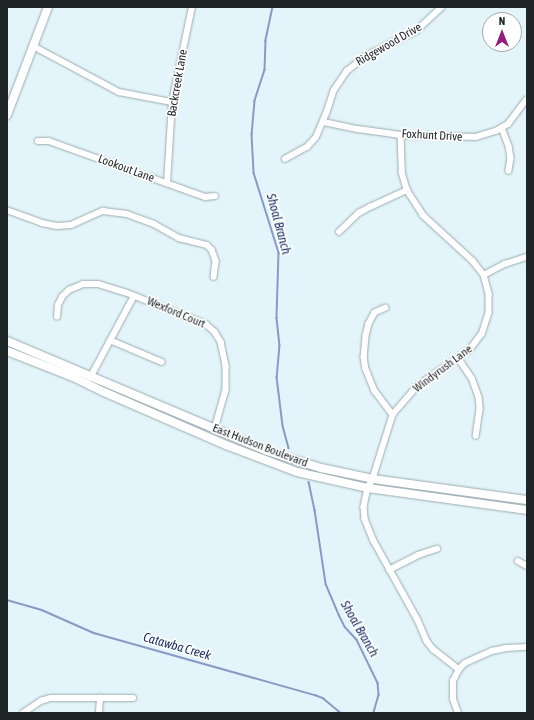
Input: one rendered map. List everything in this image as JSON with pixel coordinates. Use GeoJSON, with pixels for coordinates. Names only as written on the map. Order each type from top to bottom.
{"type":"FeatureCollection","features":[{"type":"Feature","properties":{"kind":"main road"},"geometry":{"type":"LineString","coordinates":[[7,115],[48,7]]}},
{"type":"Feature","properties":{"kind":"main road","name":"East Hudson Boulevard"},"geometry":{"type":"LineString","coordinates":[[7,341],[209,437],[265,461],[297,472],[368,488],[527,510]]}},
{"type":"Feature","properties":{"kind":"main road","name":"East Hudson Boulevard"},"geometry":{"type":"LineString","coordinates":[[7,351],[89,380],[284,457],[332,471],[373,479],[527,500]]}},
{"type":"Feature","properties":{"kind":"main road"},"geometry":{"type":"LineString","coordinates":[[209,437],[215,429]]}},
{"type":"Feature","properties":{"kind":"street","name":"Backcreek Lane"},"geometry":{"type":"LineString","coordinates":[[168,184],[172,102],[192,7]]}},
{"type":"Feature","properties":{"kind":"street","name":"Ridgewood Drive"},"geometry":{"type":"LineString","coordinates":[[285,160],[302,151],[312,143],[324,122],[334,90],[347,71],[364,57],[416,31],[442,7]]}},
{"type":"Feature","properties":{"kind":"street"},"geometry":{"type":"LineString","coordinates":[[33,46],[119,92],[172,102]]}},
{"type":"Feature","properties":{"kind":"street","name":"Foxhunt Drive"},"geometry":{"type":"LineString","coordinates":[[324,122],[358,129],[401,135],[476,137],[502,128],[518,113],[526,100]]}},
{"type":"Feature","properties":{"kind":"street"},"geometry":{"type":"LineString","coordinates":[[502,128],[510,146],[511,158],[509,171]]}},
{"type":"Feature","properties":{"kind":"street","name":"Windyrush Lane"},"geometry":{"type":"LineString","coordinates":[[401,135],[402,172],[407,190],[423,215],[473,261],[484,275],[490,300],[487,323],[476,344],[459,359],[418,386],[393,415],[373,479],[368,488],[364,507],[365,519],[389,570],[418,620],[427,641],[433,649],[459,669]]}},
{"type":"Feature","properties":{"kind":"street","name":"Lookout Lane"},"geometry":{"type":"LineString","coordinates":[[38,141],[49,141],[205,197],[215,196]]}},
{"type":"Feature","properties":{"kind":"street"},"geometry":{"type":"LineString","coordinates":[[339,232],[370,207],[407,190]]}},
{"type":"Feature","properties":{"kind":"street"},"geometry":{"type":"LineString","coordinates":[[7,210],[42,223],[57,226],[71,225],[103,211],[127,214],[154,224],[179,238],[207,245],[212,250],[216,261],[214,277]]}},
{"type":"Feature","properties":{"kind":"street"},"geometry":{"type":"LineString","coordinates":[[484,275],[505,264],[527,257]]}},
{"type":"Feature","properties":{"kind":"street","name":"Wexford Court"},"geometry":{"type":"LineString","coordinates":[[57,317],[58,305],[62,297],[69,290],[83,284],[103,284],[206,324],[215,332],[222,348],[226,378],[224,401],[215,429]]}},
{"type":"Feature","properties":{"kind":"street"},"geometry":{"type":"LineString","coordinates":[[89,380],[134,296]]}},
{"type":"Feature","properties":{"kind":"street"},"geometry":{"type":"LineString","coordinates":[[386,308],[375,313],[369,324],[364,357],[366,369],[374,391],[393,415]]}},
{"type":"Feature","properties":{"kind":"street"},"geometry":{"type":"LineString","coordinates":[[110,340],[162,362]]}},
{"type":"Feature","properties":{"kind":"street"},"geometry":{"type":"LineString","coordinates":[[459,359],[472,378],[479,397],[480,409],[476,436]]}},
{"type":"Feature","properties":{"kind":"street"},"geometry":{"type":"LineString","coordinates":[[389,570],[418,555],[437,549]]}},
{"type":"Feature","properties":{"kind":"street"},"geometry":{"type":"LineString","coordinates":[[518,561],[527,566]]}},
{"type":"Feature","properties":{"kind":"street"},"geometry":{"type":"LineString","coordinates":[[458,713],[453,699],[452,690],[453,680],[459,669],[476,657],[492,651],[506,648],[527,647]]}},
{"type":"Feature","properties":{"kind":"street"},"geometry":{"type":"LineString","coordinates":[[23,713],[35,704],[51,698],[133,698]]}},
{"type":"Feature","properties":{"kind":"street"},"geometry":{"type":"LineString","coordinates":[[99,713],[100,698]]}},
{"type":"Feature","properties":{"kind":"waterway","name":"Shoal Branch"},"geometry":{"type":"LineString","coordinates":[[273,7],[266,41],[265,70],[255,101],[252,134],[254,173],[279,253],[277,318],[280,345],[277,377],[283,426],[289,448]]}},
{"type":"Feature","properties":{"kind":"waterway","name":"Shoal Branch"},"geometry":{"type":"LineString","coordinates":[[309,482],[315,510],[326,584],[345,627],[357,640],[378,683],[379,695],[374,713]]}},
{"type":"Feature","properties":{"kind":"waterway","name":"Catawba Creek"},"geometry":{"type":"LineString","coordinates":[[7,600],[42,610],[94,633],[315,695],[323,698],[341,713]]}}]}
